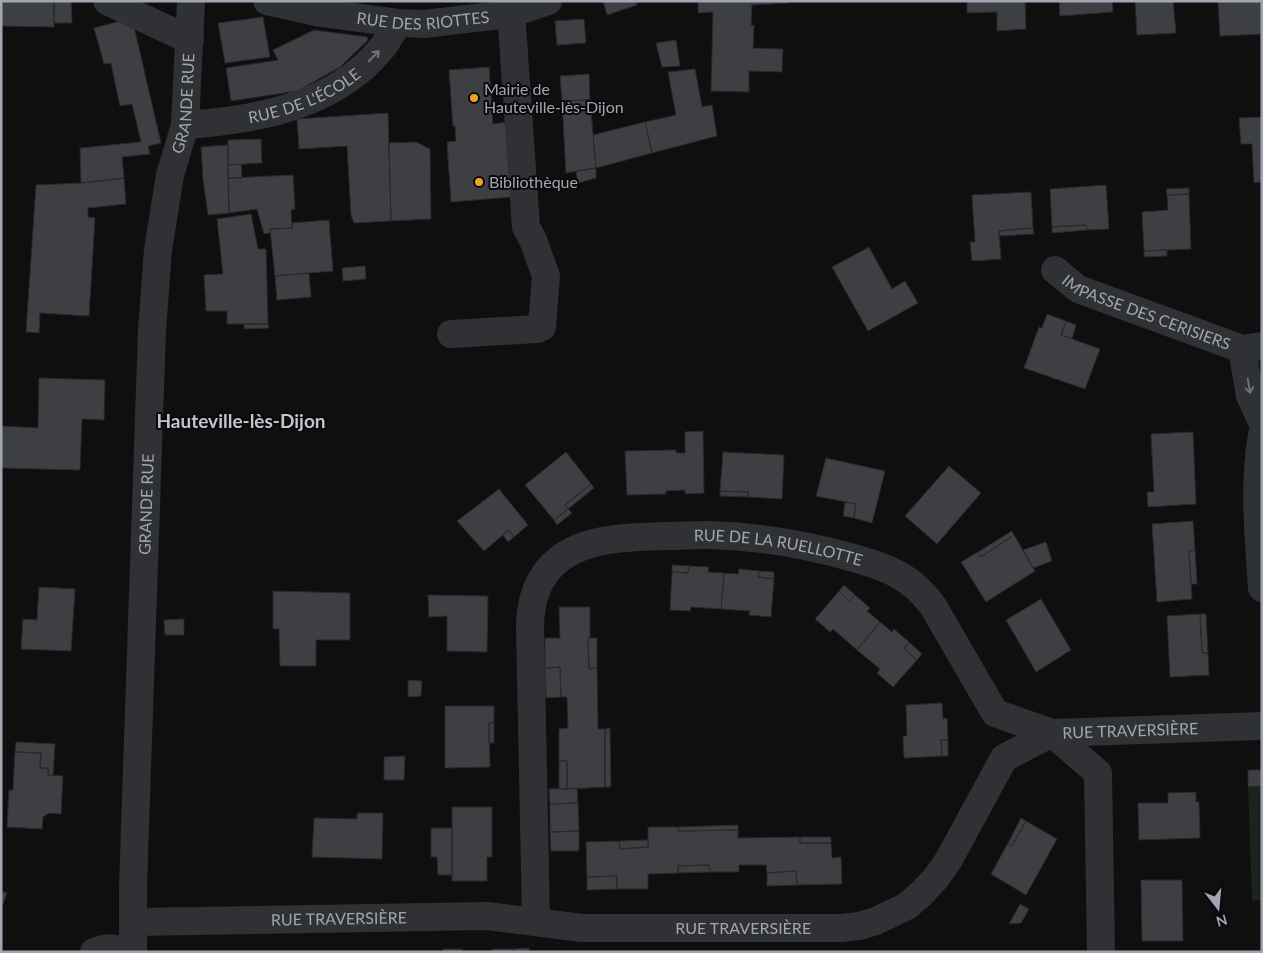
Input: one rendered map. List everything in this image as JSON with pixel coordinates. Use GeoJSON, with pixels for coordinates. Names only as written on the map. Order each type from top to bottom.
{"type":"FeatureCollection","features":[{"type":"Feature","properties":{"kind":"street"},"geometry":{"type":"LineString","coordinates":[[107,1],[190,40]]}},
{"type":"Feature","properties":{"kind":"street","name":"GRANDE RUE"},"geometry":{"type":"LineString","coordinates":[[132,952],[152,330],[158,250],[170,175],[185,125],[191,1]]}},
{"type":"Feature","properties":{"kind":"street","name":"RUE DES RIOTTES"},"geometry":{"type":"LineString","coordinates":[[267,1],[316,12],[398,23],[424,24],[510,14],[548,1]]}},
{"type":"Feature","properties":{"kind":"street"},"geometry":{"type":"LineString","coordinates":[[451,334],[536,329],[542,326],[546,276],[533,240],[526,227],[510,14]]}},
{"type":"Feature","properties":{"kind":"street","name":"RUE DE L'ÉCOLE"},"geometry":{"type":"LineString","coordinates":[[185,125],[256,116],[308,102],[346,81],[365,66],[382,48],[398,23]]}},
{"type":"Feature","properties":{"kind":"street","name":"IMPASSE DES CERISIERS"},"geometry":{"type":"LineString","coordinates":[[1055,270],[1078,289],[1252,347],[1250,396],[1262,422]]}},
{"type":"Feature","properties":{"kind":"street"},"geometry":{"type":"LineString","coordinates":[[1262,436],[1257,479],[1257,513],[1262,588]]}},
{"type":"Feature","properties":{"kind":"street","name":"RUE DE LA RUELLOTTE"},"geometry":{"type":"LineString","coordinates":[[536,922],[530,611],[537,586],[544,574],[557,561],[572,551],[586,546],[635,536],[708,535],[752,538],[836,553],[877,564],[910,581],[924,594],[933,606],[995,713],[1052,732],[1098,773],[1101,952]]}},
{"type":"Feature","properties":{"kind":"street","name":"RUE TRAVERSIÈRE"},"geometry":{"type":"LineString","coordinates":[[133,922],[487,916],[582,928],[841,928],[859,926],[892,914],[922,894],[948,861],[1004,758],[1052,732],[1262,726]]}},
{"type":"Feature","properties":{"kind":"street"},"geometry":{"type":"LineString","coordinates":[[94,952],[103,948],[114,948],[125,952]]}},
{"type":"Feature","properties":{"kind":"shaded area"},"geometry":{"type":"Polygon","coordinates":[[[1262,786],[1262,900],[1252,901],[1248,787],[1262,786]]]}},
{"type":"Feature","properties":{"kind":"building"},"geometry":{"type":"Polygon","coordinates":[[[1,1],[54,1],[54,27],[1,26],[1,1]]]}},
{"type":"Feature","properties":{"kind":"building"},"geometry":{"type":"Polygon","coordinates":[[[54,1],[71,1],[72,23],[54,23],[54,1]]]}},
{"type":"Feature","properties":{"kind":"building"},"geometry":{"type":"Polygon","coordinates":[[[603,1],[636,1],[637,5],[607,15],[603,1]]]}},
{"type":"Feature","properties":{"kind":"building"},"geometry":{"type":"Polygon","coordinates":[[[698,1],[789,1],[789,3],[752,5],[751,26],[754,25],[753,48],[783,49],[782,72],[749,71],[749,92],[711,91],[713,12],[698,13],[698,1]]]}},
{"type":"Feature","properties":{"kind":"building"},"geometry":{"type":"Polygon","coordinates":[[[967,1],[1025,1],[1026,29],[997,31],[997,12],[967,13],[967,1]]]}},
{"type":"Feature","properties":{"kind":"building"},"geometry":{"type":"Polygon","coordinates":[[[1059,1],[1112,1],[1113,12],[1060,16],[1059,1]]]}},
{"type":"Feature","properties":{"kind":"building"},"geometry":{"type":"Polygon","coordinates":[[[1135,1],[1173,1],[1176,33],[1137,35],[1135,1]]]}},
{"type":"Feature","properties":{"kind":"building"},"geometry":{"type":"Polygon","coordinates":[[[1218,1],[1262,1],[1262,34],[1220,36],[1218,1]]]}},
{"type":"Feature","properties":{"kind":"building"},"geometry":{"type":"Polygon","coordinates":[[[263,17],[270,57],[225,63],[218,23],[263,17]]]}},
{"type":"Feature","properties":{"kind":"building"},"geometry":{"type":"Polygon","coordinates":[[[132,18],[161,143],[148,146],[150,154],[122,157],[124,178],[81,183],[80,148],[141,142],[132,104],[120,106],[111,63],[104,64],[94,28],[132,18]]]}},
{"type":"Feature","properties":{"kind":"building"},"geometry":{"type":"Polygon","coordinates":[[[584,19],[586,43],[557,45],[555,21],[584,19]]]}},
{"type":"Feature","properties":{"kind":"building"},"geometry":{"type":"Polygon","coordinates":[[[314,30],[367,37],[368,40],[340,67],[297,91],[231,101],[226,68],[278,60],[273,50],[314,30]]]}},
{"type":"Feature","properties":{"kind":"building"},"geometry":{"type":"Polygon","coordinates":[[[676,40],[680,66],[662,67],[656,43],[676,40]]]}},
{"type":"Feature","properties":{"kind":"building"},"geometry":{"type":"Polygon","coordinates":[[[489,67],[493,124],[507,122],[512,197],[451,202],[447,142],[456,141],[455,126],[453,126],[449,70],[489,67]]]}},
{"type":"Feature","properties":{"kind":"building"},"geometry":{"type":"Polygon","coordinates":[[[695,69],[702,107],[712,105],[717,136],[652,153],[645,122],[676,115],[668,72],[695,69]]]}},
{"type":"Feature","properties":{"kind":"building"},"geometry":{"type":"Polygon","coordinates":[[[589,74],[590,100],[562,101],[560,76],[589,74]]]}},
{"type":"Feature","properties":{"kind":"building"},"geometry":{"type":"Polygon","coordinates":[[[590,100],[596,168],[566,173],[562,101],[590,100]]]}},
{"type":"Feature","properties":{"kind":"building"},"geometry":{"type":"Polygon","coordinates":[[[388,113],[391,221],[354,223],[351,215],[347,146],[299,149],[297,119],[388,113]]]}},
{"type":"Feature","properties":{"kind":"building"},"geometry":{"type":"Polygon","coordinates":[[[1262,117],[1262,182],[1254,183],[1252,144],[1241,144],[1239,118],[1262,117]]]}},
{"type":"Feature","properties":{"kind":"building"},"geometry":{"type":"Polygon","coordinates":[[[645,122],[652,153],[596,168],[593,135],[645,122]]]}},
{"type":"Feature","properties":{"kind":"building"},"geometry":{"type":"Polygon","coordinates":[[[261,139],[262,163],[228,165],[228,140],[261,139]]]}},
{"type":"Feature","properties":{"kind":"building"},"geometry":{"type":"Polygon","coordinates":[[[416,142],[430,149],[431,219],[391,221],[389,143],[416,142]]]}},
{"type":"Feature","properties":{"kind":"building"},"geometry":{"type":"Polygon","coordinates":[[[228,145],[229,213],[208,215],[201,147],[228,145]]]}},
{"type":"Feature","properties":{"kind":"building"},"geometry":{"type":"Polygon","coordinates":[[[241,164],[242,178],[228,178],[228,165],[241,164]]]}},
{"type":"Feature","properties":{"kind":"building"},"geometry":{"type":"Polygon","coordinates":[[[596,168],[596,178],[578,183],[576,171],[596,168]]]}},
{"type":"Feature","properties":{"kind":"building"},"geometry":{"type":"Polygon","coordinates":[[[293,175],[295,209],[291,210],[292,228],[270,229],[270,233],[264,234],[257,209],[229,213],[228,178],[293,175]]]}},
{"type":"Feature","properties":{"kind":"building"},"geometry":{"type":"Polygon","coordinates":[[[124,178],[126,204],[88,208],[88,217],[95,218],[89,316],[40,313],[39,333],[26,332],[36,185],[81,183],[124,178]]]}},
{"type":"Feature","properties":{"kind":"building"},"geometry":{"type":"Polygon","coordinates":[[[1106,185],[1109,229],[1087,230],[1086,225],[1052,227],[1050,189],[1106,185]]]}},
{"type":"Feature","properties":{"kind":"building"},"geometry":{"type":"Polygon","coordinates":[[[1189,188],[1189,194],[1167,195],[1166,189],[1189,188]]]}},
{"type":"Feature","properties":{"kind":"building"},"geometry":{"type":"Polygon","coordinates":[[[1031,192],[1033,228],[999,231],[1001,259],[972,261],[970,242],[975,242],[972,195],[1031,192]]]}},
{"type":"Feature","properties":{"kind":"building"},"geometry":{"type":"Polygon","coordinates":[[[1189,194],[1191,249],[1144,251],[1142,212],[1168,210],[1167,195],[1189,194]]]}},
{"type":"Feature","properties":{"kind":"building"},"geometry":{"type":"Polygon","coordinates":[[[251,214],[258,249],[266,249],[268,324],[227,324],[227,311],[206,311],[204,275],[223,274],[217,219],[251,214]]]}},
{"type":"Feature","properties":{"kind":"building"},"geometry":{"type":"Polygon","coordinates":[[[329,220],[333,271],[275,276],[270,229],[292,228],[292,223],[329,220]]]}},
{"type":"Feature","properties":{"kind":"building"},"geometry":{"type":"Polygon","coordinates":[[[1086,225],[1087,230],[1052,233],[1052,227],[1086,225]]]}},
{"type":"Feature","properties":{"kind":"building"},"geometry":{"type":"Polygon","coordinates":[[[1033,228],[1034,234],[999,236],[999,231],[1033,228]]]}},
{"type":"Feature","properties":{"kind":"building"},"geometry":{"type":"Polygon","coordinates":[[[869,247],[892,289],[905,281],[918,303],[868,331],[832,267],[869,247]]]}},
{"type":"Feature","properties":{"kind":"building"},"geometry":{"type":"Polygon","coordinates":[[[1167,250],[1167,256],[1144,257],[1144,251],[1167,250]]]}},
{"type":"Feature","properties":{"kind":"building"},"geometry":{"type":"Polygon","coordinates":[[[365,266],[366,279],[343,281],[342,268],[365,266]]]}},
{"type":"Feature","properties":{"kind":"building"},"geometry":{"type":"Polygon","coordinates":[[[309,273],[311,297],[277,300],[275,276],[309,273]]]}},
{"type":"Feature","properties":{"kind":"building"},"geometry":{"type":"Polygon","coordinates":[[[1047,314],[1066,321],[1061,335],[1100,349],[1085,389],[1024,368],[1039,327],[1042,328],[1047,314]]]}},
{"type":"Feature","properties":{"kind":"building"},"geometry":{"type":"Polygon","coordinates":[[[1066,321],[1076,325],[1072,339],[1061,335],[1066,321]]]}},
{"type":"Feature","properties":{"kind":"building"},"geometry":{"type":"Polygon","coordinates":[[[244,324],[268,324],[269,328],[244,329],[244,324]]]}},
{"type":"Feature","properties":{"kind":"building"},"geometry":{"type":"Polygon","coordinates":[[[39,378],[105,380],[104,420],[82,419],[80,470],[1,468],[1,426],[38,428],[39,378]]]}},
{"type":"Feature","properties":{"kind":"building"},"geometry":{"type":"Polygon","coordinates":[[[703,431],[704,493],[685,494],[685,490],[666,491],[666,494],[627,495],[625,451],[676,450],[676,453],[685,453],[685,432],[703,431]]]}},
{"type":"Feature","properties":{"kind":"building"},"geometry":{"type":"Polygon","coordinates":[[[1193,432],[1196,504],[1148,507],[1147,492],[1154,492],[1151,434],[1193,432]]]}},
{"type":"Feature","properties":{"kind":"building"},"geometry":{"type":"Polygon","coordinates":[[[566,452],[591,484],[565,505],[568,509],[554,520],[525,485],[566,452]]]}},
{"type":"Feature","properties":{"kind":"building"},"geometry":{"type":"Polygon","coordinates":[[[723,452],[784,455],[782,499],[748,497],[748,492],[720,491],[723,452]]]}},
{"type":"Feature","properties":{"kind":"building"},"geometry":{"type":"Polygon","coordinates":[[[826,458],[885,471],[872,523],[854,518],[856,504],[816,496],[826,458]]]}},
{"type":"Feature","properties":{"kind":"building"},"geometry":{"type":"Polygon","coordinates":[[[949,466],[981,493],[937,544],[905,516],[949,466]]]}},
{"type":"Feature","properties":{"kind":"building"},"geometry":{"type":"Polygon","coordinates":[[[591,484],[594,488],[568,509],[565,505],[591,484]]]}},
{"type":"Feature","properties":{"kind":"building"},"geometry":{"type":"Polygon","coordinates":[[[499,489],[528,525],[514,537],[509,530],[484,551],[457,521],[499,489]]]}},
{"type":"Feature","properties":{"kind":"building"},"geometry":{"type":"Polygon","coordinates":[[[720,491],[748,492],[748,497],[720,496],[720,491]]]}},
{"type":"Feature","properties":{"kind":"building"},"geometry":{"type":"Polygon","coordinates":[[[845,502],[856,504],[854,518],[843,516],[845,502]]]}},
{"type":"Feature","properties":{"kind":"building"},"geometry":{"type":"Polygon","coordinates":[[[568,509],[572,513],[557,525],[554,520],[568,509]]]}},
{"type":"Feature","properties":{"kind":"building"},"geometry":{"type":"Polygon","coordinates":[[[1193,521],[1195,550],[1189,551],[1192,599],[1157,602],[1152,524],[1193,521]]]}},
{"type":"Feature","properties":{"kind":"building"},"geometry":{"type":"Polygon","coordinates":[[[509,530],[514,537],[508,542],[503,535],[509,530]]]}},
{"type":"Feature","properties":{"kind":"building"},"geometry":{"type":"Polygon","coordinates":[[[1012,531],[1014,535],[981,557],[978,552],[1012,531]]]}},
{"type":"Feature","properties":{"kind":"building"},"geometry":{"type":"Polygon","coordinates":[[[1014,535],[1035,571],[986,602],[961,562],[978,552],[981,557],[1014,535]]]}},
{"type":"Feature","properties":{"kind":"building"},"geometry":{"type":"Polygon","coordinates":[[[1046,542],[1052,561],[1033,568],[1023,550],[1046,542]]]}},
{"type":"Feature","properties":{"kind":"building"},"geometry":{"type":"Polygon","coordinates":[[[1195,550],[1197,584],[1191,584],[1189,551],[1195,550]]]}},
{"type":"Feature","properties":{"kind":"building"},"geometry":{"type":"Polygon","coordinates":[[[672,565],[689,566],[688,573],[672,572],[672,565]]]}},
{"type":"Feature","properties":{"kind":"building"},"geometry":{"type":"Polygon","coordinates":[[[689,566],[709,567],[708,572],[724,573],[721,609],[691,607],[690,611],[670,610],[672,572],[688,573],[689,566]]]}},
{"type":"Feature","properties":{"kind":"building"},"geometry":{"type":"Polygon","coordinates":[[[739,569],[759,571],[758,577],[774,579],[771,617],[749,615],[750,611],[721,609],[724,573],[738,574],[739,569]]]}},
{"type":"Feature","properties":{"kind":"building"},"geometry":{"type":"Polygon","coordinates":[[[759,571],[774,572],[774,579],[758,577],[759,571]]]}},
{"type":"Feature","properties":{"kind":"building"},"geometry":{"type":"Polygon","coordinates":[[[844,585],[855,595],[849,601],[839,591],[844,585]]]}},
{"type":"Feature","properties":{"kind":"building"},"geometry":{"type":"Polygon","coordinates":[[[39,587],[75,589],[71,651],[21,649],[23,619],[37,620],[39,587]]]}},
{"type":"Feature","properties":{"kind":"building"},"geometry":{"type":"Polygon","coordinates":[[[273,591],[350,593],[350,640],[316,640],[316,666],[280,666],[279,629],[273,629],[273,591]]]}},
{"type":"Feature","properties":{"kind":"building"},"geometry":{"type":"Polygon","coordinates":[[[839,591],[849,601],[855,595],[870,608],[867,611],[880,622],[857,650],[833,629],[830,632],[815,619],[839,591]]]}},
{"type":"Feature","properties":{"kind":"building"},"geometry":{"type":"Polygon","coordinates":[[[428,595],[488,596],[487,652],[447,651],[447,616],[429,617],[428,595]]]}},
{"type":"Feature","properties":{"kind":"building"},"geometry":{"type":"Polygon","coordinates":[[[1041,599],[1071,650],[1036,672],[1006,620],[1041,599]]]}},
{"type":"Feature","properties":{"kind":"building"},"geometry":{"type":"Polygon","coordinates":[[[559,607],[590,607],[589,669],[597,668],[598,729],[605,729],[605,787],[567,789],[567,761],[559,761],[559,729],[568,728],[567,697],[561,697],[560,667],[545,668],[545,638],[560,638],[559,607]]]}},
{"type":"Feature","properties":{"kind":"building"},"geometry":{"type":"Polygon","coordinates":[[[1200,614],[1206,614],[1208,653],[1202,653],[1200,614]]]}},
{"type":"Feature","properties":{"kind":"building"},"geometry":{"type":"Polygon","coordinates":[[[1200,614],[1202,653],[1208,653],[1209,675],[1170,677],[1167,616],[1200,614]]]}},
{"type":"Feature","properties":{"kind":"building"},"geometry":{"type":"Polygon","coordinates":[[[184,619],[184,635],[165,635],[164,620],[184,619]]]}},
{"type":"Feature","properties":{"kind":"building"},"geometry":{"type":"Polygon","coordinates":[[[880,622],[892,632],[894,629],[909,642],[904,649],[917,660],[893,687],[877,673],[880,669],[857,650],[880,622]]]}},
{"type":"Feature","properties":{"kind":"building"},"geometry":{"type":"Polygon","coordinates":[[[588,638],[597,638],[597,668],[589,669],[588,638]]]}},
{"type":"Feature","properties":{"kind":"building"},"geometry":{"type":"Polygon","coordinates":[[[909,642],[922,654],[917,660],[904,649],[909,642]]]}},
{"type":"Feature","properties":{"kind":"building"},"geometry":{"type":"Polygon","coordinates":[[[560,667],[561,697],[546,698],[545,668],[560,667]]]}},
{"type":"Feature","properties":{"kind":"building"},"geometry":{"type":"Polygon","coordinates":[[[408,680],[422,681],[421,696],[408,697],[408,680]]]}},
{"type":"Feature","properties":{"kind":"building"},"geometry":{"type":"Polygon","coordinates":[[[942,703],[943,719],[947,718],[948,740],[941,740],[942,756],[904,758],[903,736],[907,736],[906,705],[942,703]]]}},
{"type":"Feature","properties":{"kind":"building"},"geometry":{"type":"Polygon","coordinates":[[[445,706],[494,706],[494,723],[489,723],[490,767],[445,768],[445,706]]]}},
{"type":"Feature","properties":{"kind":"building"},"geometry":{"type":"Polygon","coordinates":[[[489,723],[494,723],[494,743],[489,743],[489,723]]]}},
{"type":"Feature","properties":{"kind":"building"},"geometry":{"type":"Polygon","coordinates":[[[610,728],[611,787],[605,787],[605,729],[610,728]]]}},
{"type":"Feature","properties":{"kind":"building"},"geometry":{"type":"Polygon","coordinates":[[[941,740],[948,740],[948,756],[942,756],[941,740]]]}},
{"type":"Feature","properties":{"kind":"building"},"geometry":{"type":"Polygon","coordinates":[[[16,742],[55,744],[53,776],[48,775],[48,768],[40,768],[41,753],[15,752],[16,742]]]}},
{"type":"Feature","properties":{"kind":"building"},"geometry":{"type":"Polygon","coordinates":[[[15,752],[41,753],[40,768],[48,768],[48,775],[63,776],[61,814],[49,813],[43,817],[42,829],[7,827],[9,790],[13,790],[15,752]]]}},
{"type":"Feature","properties":{"kind":"building"},"geometry":{"type":"Polygon","coordinates":[[[405,756],[404,780],[384,780],[384,757],[405,756]]]}},
{"type":"Feature","properties":{"kind":"building"},"geometry":{"type":"Polygon","coordinates":[[[559,761],[567,761],[567,789],[559,789],[559,761]]]}},
{"type":"Feature","properties":{"kind":"building"},"geometry":{"type":"Polygon","coordinates":[[[1248,770],[1262,770],[1262,786],[1248,787],[1248,770]]]}},
{"type":"Feature","properties":{"kind":"building"},"geometry":{"type":"Polygon","coordinates":[[[577,788],[578,803],[550,804],[549,789],[577,788]]]}},
{"type":"Feature","properties":{"kind":"building"},"geometry":{"type":"Polygon","coordinates":[[[1196,792],[1196,802],[1199,802],[1200,838],[1139,840],[1138,803],[1168,803],[1168,793],[1196,792]]]}},
{"type":"Feature","properties":{"kind":"building"},"geometry":{"type":"Polygon","coordinates":[[[578,803],[579,831],[550,832],[550,804],[578,803]]]}},
{"type":"Feature","properties":{"kind":"building"},"geometry":{"type":"Polygon","coordinates":[[[452,807],[492,807],[492,857],[487,857],[487,881],[452,881],[452,807]]]}},
{"type":"Feature","properties":{"kind":"building"},"geometry":{"type":"Polygon","coordinates":[[[357,813],[383,813],[382,859],[312,857],[314,818],[357,819],[357,813]]]}},
{"type":"Feature","properties":{"kind":"building"},"geometry":{"type":"Polygon","coordinates":[[[1021,818],[1026,821],[1012,846],[1008,843],[1021,818]]]}},
{"type":"Feature","properties":{"kind":"building"},"geometry":{"type":"Polygon","coordinates":[[[1026,821],[1057,839],[1026,895],[991,874],[1008,843],[1012,846],[1026,821]]]}},
{"type":"Feature","properties":{"kind":"building"},"geometry":{"type":"Polygon","coordinates":[[[738,825],[738,830],[678,831],[678,827],[738,825]]]}},
{"type":"Feature","properties":{"kind":"building"},"geometry":{"type":"Polygon","coordinates":[[[648,827],[678,827],[678,831],[738,830],[738,838],[800,837],[800,843],[831,843],[832,858],[841,857],[842,884],[797,885],[796,871],[767,873],[766,865],[739,865],[739,872],[710,872],[709,865],[678,866],[678,873],[648,874],[648,889],[617,889],[617,876],[587,877],[586,842],[619,841],[620,849],[648,847],[648,827]]]}},
{"type":"Feature","properties":{"kind":"building"},"geometry":{"type":"Polygon","coordinates":[[[431,828],[452,828],[452,875],[438,875],[437,857],[431,857],[431,828]]]}},
{"type":"Feature","properties":{"kind":"building"},"geometry":{"type":"Polygon","coordinates":[[[579,831],[579,851],[551,851],[550,832],[579,831]]]}},
{"type":"Feature","properties":{"kind":"building"},"geometry":{"type":"Polygon","coordinates":[[[800,837],[831,837],[831,843],[800,843],[800,837]]]}},
{"type":"Feature","properties":{"kind":"building"},"geometry":{"type":"Polygon","coordinates":[[[648,840],[648,847],[620,849],[619,841],[648,840]]]}},
{"type":"Feature","properties":{"kind":"building"},"geometry":{"type":"Polygon","coordinates":[[[709,865],[710,872],[678,873],[678,866],[709,865]]]}},
{"type":"Feature","properties":{"kind":"building"},"geometry":{"type":"Polygon","coordinates":[[[796,871],[797,885],[767,886],[767,873],[796,871]]]}},
{"type":"Feature","properties":{"kind":"building"},"geometry":{"type":"Polygon","coordinates":[[[617,876],[617,889],[587,890],[587,877],[617,876]]]}},
{"type":"Feature","properties":{"kind":"building"},"geometry":{"type":"Polygon","coordinates":[[[1141,880],[1182,880],[1183,941],[1142,941],[1141,880]]]}},
{"type":"Feature","properties":{"kind":"building"},"geometry":{"type":"Polygon","coordinates":[[[1,891],[7,893],[3,904],[1,903],[1,891]]]}},
{"type":"Feature","properties":{"kind":"building"},"geometry":{"type":"Polygon","coordinates":[[[1020,904],[1029,909],[1021,923],[1009,924],[1020,904]]]}},
{"type":"Feature","properties":{"kind":"building"},"geometry":{"type":"Polygon","coordinates":[[[529,948],[529,952],[513,952],[513,949],[529,948]]]}},
{"type":"Feature","properties":{"kind":"building"},"geometry":{"type":"Polygon","coordinates":[[[443,949],[462,949],[463,952],[443,952],[443,949]]]}},
{"type":"Feature","properties":{"kind":"building"},"geometry":{"type":"Polygon","coordinates":[[[492,949],[513,949],[513,952],[492,952],[492,949]]]}},
{"type":"Feature","properties":{"kind":"place","name":"Mairie de Hauteville-lès-Dijon"},"geometry":{"type":"Point","coordinates":[474,98]}},
{"type":"Feature","properties":{"kind":"place","name":"Bibliothèque"},"geometry":{"type":"Point","coordinates":[479,182]}},
{"type":"Feature","properties":{"kind":"district","name":"Hauteville-lès-Dijon"},"geometry":{"type":"Point","coordinates":[241,421]}}]}
